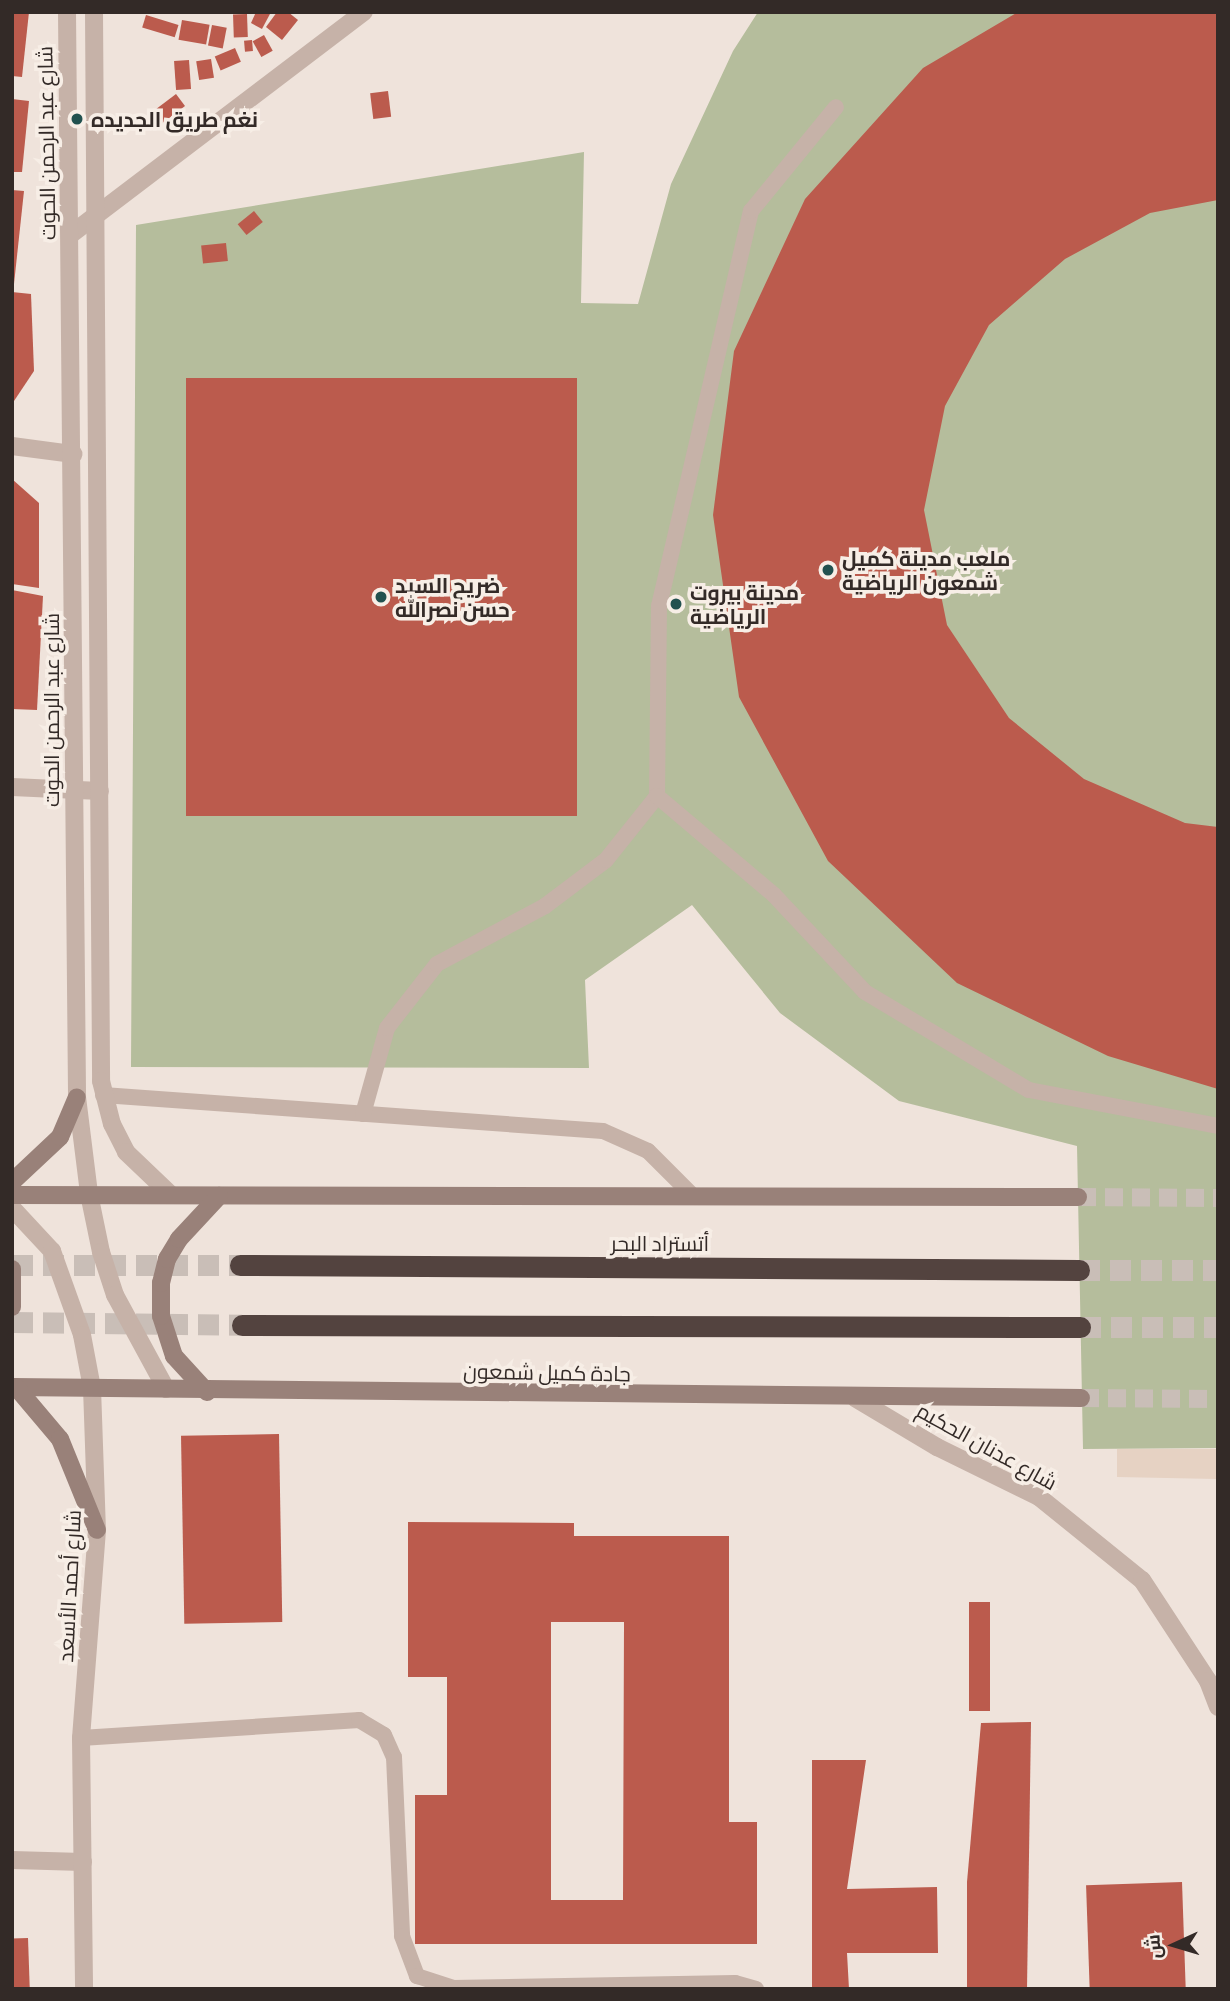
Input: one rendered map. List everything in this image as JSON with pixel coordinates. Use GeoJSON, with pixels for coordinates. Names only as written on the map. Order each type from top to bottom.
{"type":"FeatureCollection","features":[{"type":"Feature","properties":{"kind":"highway","name":"أتستراد البحر"},"geometry":{"type":"LineString","coordinates":[[240,1265],[1079,1269]]}},
{"type":"Feature","properties":{"kind":"highway"},"geometry":{"type":"LineString","coordinates":[[242,1325],[1080,1327]]}},
{"type":"Feature","properties":{"kind":"main road"},"geometry":{"type":"LineString","coordinates":[[12,1182],[60,1137],[77,1097]]}},
{"type":"Feature","properties":{"kind":"main road"},"geometry":{"type":"LineString","coordinates":[[12,1195],[1078,1197]]}},
{"type":"Feature","properties":{"kind":"main road"},"geometry":{"type":"LineString","coordinates":[[207,1392],[174,1356],[161,1317],[161,1283],[166,1259],[178,1239],[219,1196]]}},
{"type":"Feature","properties":{"kind":"main road"},"geometry":{"type":"LineString","coordinates":[[12,1269],[12,1307]]}},
{"type":"Feature","properties":{"kind":"main road"},"geometry":{"type":"LineString","coordinates":[[14,1387],[60,1439],[97,1530]]}},
{"type":"Feature","properties":{"kind":"main road","name":"جادة كميل شمعون"},"geometry":{"type":"LineString","coordinates":[[14,1387],[207,1392],[1081,1398]]}},
{"type":"Feature","properties":{"kind":"street","name":"شارع عبد الرحمن الحوت"},"geometry":{"type":"LineString","coordinates":[[67,12],[77,1097],[89,1194],[115,1295],[166,1389]]}},
{"type":"Feature","properties":{"kind":"street"},"geometry":{"type":"LineString","coordinates":[[94,12],[103,1095],[126,1152],[171,1195]]}},
{"type":"Feature","properties":{"kind":"street"},"geometry":{"type":"LineString","coordinates":[[70,234],[364,12]]}},
{"type":"Feature","properties":{"kind":"street"},"geometry":{"type":"LineString","coordinates":[[12,446],[73,454]]}},
{"type":"Feature","properties":{"kind":"street"},"geometry":{"type":"LineString","coordinates":[[12,787],[100,791]]}},
{"type":"Feature","properties":{"kind":"street","name":"شارع أحمد الأسعد"},"geometry":{"type":"LineString","coordinates":[[12,1208],[52,1251],[82,1335],[92,1388],[97,1530],[81,1738],[83,1989]]}},
{"type":"Feature","properties":{"kind":"street","name":"شارع عدنان الحكيم"},"geometry":{"type":"LineString","coordinates":[[855,1398],[937,1447],[1040,1497],[1142,1580],[1208,1681],[1218,1707]]}},
{"type":"Feature","properties":{"kind":"street"},"geometry":{"type":"LineString","coordinates":[[12,1860],[83,1862]]}},
{"type":"Feature","properties":{"kind":"lane"},"geometry":{"type":"LineString","coordinates":[[363,1114],[387,1028],[437,964],[545,906],[607,859],[657,796],[659,606],[751,211],[836,107]]}},
{"type":"Feature","properties":{"kind":"lane"},"geometry":{"type":"LineString","coordinates":[[657,796],[774,895],[865,992],[1029,1090],[1218,1126]]}},
{"type":"Feature","properties":{"kind":"lane"},"geometry":{"type":"LineString","coordinates":[[103,1095],[603,1132],[648,1151],[694,1196]]}},
{"type":"Feature","properties":{"kind":"lane"},"geometry":{"type":"LineString","coordinates":[[81,1738],[359,1720],[384,1735],[394,1757],[402,1936],[417,1976],[453,1988],[735,1983],[756,1989]]}},
{"type":"Feature","properties":{"kind":"green space","name":"مدينة بيروت الرياضية"},"geometry":{"type":"Polygon","coordinates":[[[758,12],[1218,12],[1218,1448],[1083,1449],[1077,1146],[899,1101],[780,1013],[692,905],[585,980],[589,1068],[131,1067],[136,225],[584,152],[581,303],[638,304],[671,184],[733,51],[758,12]]]}},
{"type":"Feature","properties":{"kind":"shaded area"},"geometry":{"type":"Polygon","coordinates":[[[1117,1449],[1218,1449],[1218,1500],[1216,1479],[1117,1477],[1117,1449]]]}},
{"type":"Feature","properties":{"kind":"building"},"geometry":{"type":"Polygon","coordinates":[[[12,12],[29,12],[22,77],[12,76],[12,12]]]}},
{"type":"Feature","properties":{"kind":"building"},"geometry":{"type":"Polygon","coordinates":[[[256,12],[271,12],[262,29],[251,23],[256,12]]]}},
{"type":"Feature","properties":{"kind":"building"},"geometry":{"type":"Polygon","coordinates":[[[277,12],[288,12],[298,20],[282,40],[266,27],[277,12]]]}},
{"type":"Feature","properties":{"kind":"building","name":"ملعب مدينة كميل شمعون الرياضية"},"geometry":{"type":"Polygon","coordinates":[[[1018,12],[1218,12],[1218,200],[1150,213],[1065,259],[989,325],[945,406],[924,510],[947,625],[1009,718],[1084,779],[1185,823],[1218,827],[1218,1089],[1108,1056],[957,983],[828,861],[739,697],[713,515],[734,351],[805,199],[923,68],[1018,12]]]}},
{"type":"Feature","properties":{"kind":"building"},"geometry":{"type":"Polygon","coordinates":[[[233,14],[247,14],[248,37],[234,37],[233,14]]]}},
{"type":"Feature","properties":{"kind":"building"},"geometry":{"type":"Polygon","coordinates":[[[146,15],[179,25],[175,37],[142,27],[146,15]]]}},
{"type":"Feature","properties":{"kind":"building"},"geometry":{"type":"Polygon","coordinates":[[[182,20],[210,25],[206,45],[179,40],[182,20]]]}},
{"type":"Feature","properties":{"kind":"building"},"geometry":{"type":"Polygon","coordinates":[[[212,25],[227,28],[223,48],[208,46],[212,25]]]}},
{"type":"Feature","properties":{"kind":"building"},"geometry":{"type":"Polygon","coordinates":[[[264,35],[273,51],[261,57],[253,41],[264,35]]]}},
{"type":"Feature","properties":{"kind":"building"},"geometry":{"type":"Polygon","coordinates":[[[252,40],[253,51],[245,52],[244,41],[252,40]]]}},
{"type":"Feature","properties":{"kind":"building"},"geometry":{"type":"Polygon","coordinates":[[[235,48],[241,62],[221,70],[215,57],[235,48]]]}},
{"type":"Feature","properties":{"kind":"building"},"geometry":{"type":"Polygon","coordinates":[[[211,59],[214,78],[199,80],[196,61],[211,59]]]}},
{"type":"Feature","properties":{"kind":"building"},"geometry":{"type":"Polygon","coordinates":[[[189,60],[191,89],[176,90],[174,61],[189,60]]]}},
{"type":"Feature","properties":{"kind":"building"},"geometry":{"type":"Polygon","coordinates":[[[388,91],[391,117],[373,119],[370,93],[388,91]]]}},
{"type":"Feature","properties":{"kind":"building"},"geometry":{"type":"Polygon","coordinates":[[[176,94],[185,106],[156,128],[147,116],[176,94]]]}},
{"type":"Feature","properties":{"kind":"building"},"geometry":{"type":"Polygon","coordinates":[[[12,99],[29,101],[22,172],[12,172],[12,99]]]}},
{"type":"Feature","properties":{"kind":"building"},"geometry":{"type":"Polygon","coordinates":[[[12,190],[24,191],[14,284],[12,284],[12,190]]]}},
{"type":"Feature","properties":{"kind":"building"},"geometry":{"type":"Polygon","coordinates":[[[254,211],[263,222],[246,235],[238,224],[254,211]]]}},
{"type":"Feature","properties":{"kind":"building"},"geometry":{"type":"Polygon","coordinates":[[[226,243],[228,261],[203,264],[201,246],[226,243]]]}},
{"type":"Feature","properties":{"kind":"building"},"geometry":{"type":"Polygon","coordinates":[[[12,292],[31,294],[34,371],[12,404],[12,292]]]}},
{"type":"Feature","properties":{"kind":"building","name":"ضريح السيد حسن نصرالله"},"geometry":{"type":"Polygon","coordinates":[[[186,378],[577,378],[577,816],[186,816],[186,378]]]}},
{"type":"Feature","properties":{"kind":"building"},"geometry":{"type":"Polygon","coordinates":[[[12,479],[39,503],[39,588],[12,584],[12,479]]]}},
{"type":"Feature","properties":{"kind":"building"},"geometry":{"type":"Polygon","coordinates":[[[12,590],[43,596],[37,710],[12,709],[12,590]]]}},
{"type":"Feature","properties":{"kind":"building"},"geometry":{"type":"Polygon","coordinates":[[[279,1434],[282,1622],[184,1624],[181,1436],[279,1434]]]}},
{"type":"Feature","properties":{"kind":"building"},"geometry":{"type":"Polygon","coordinates":[[[408,1522],[574,1523],[574,1536],[729,1536],[729,1822],[757,1822],[757,1944],[415,1944],[415,1795],[447,1795],[447,1677],[408,1677],[408,1522]],[[551,1622],[551,1900],[623,1900],[624,1622],[551,1622]]]}},
{"type":"Feature","properties":{"kind":"building"},"geometry":{"type":"Polygon","coordinates":[[[969,1602],[990,1602],[990,1711],[969,1711],[969,1602]]]}},
{"type":"Feature","properties":{"kind":"building"},"geometry":{"type":"Polygon","coordinates":[[[1031,1722],[1027,1989],[967,1989],[967,1882],[981,1723],[1031,1722]]]}},
{"type":"Feature","properties":{"kind":"building"},"geometry":{"type":"Polygon","coordinates":[[[812,1760],[866,1760],[847,1889],[937,1887],[938,1953],[847,1953],[849,1989],[812,1989],[812,1760]]]}},
{"type":"Feature","properties":{"kind":"building"},"geometry":{"type":"Polygon","coordinates":[[[1182,1882],[1186,1989],[1090,1989],[1086,1885],[1182,1882]]]}},
{"type":"Feature","properties":{"kind":"building"},"geometry":{"type":"Polygon","coordinates":[[[28,1938],[30,1989],[14,1989],[12,1939],[28,1938]]]}},
{"type":"Feature","properties":{"kind":"tunnel"},"geometry":{"type":"LineString","coordinates":[[1078,1197],[1218,1198]]}},
{"type":"Feature","properties":{"kind":"tunnel"},"geometry":{"type":"LineString","coordinates":[[12,1265],[240,1265]]}},
{"type":"Feature","properties":{"kind":"tunnel"},"geometry":{"type":"LineString","coordinates":[[1079,1270],[1218,1270]]}},
{"type":"Feature","properties":{"kind":"tunnel"},"geometry":{"type":"LineString","coordinates":[[12,1322],[242,1325]]}},
{"type":"Feature","properties":{"kind":"tunnel"},"geometry":{"type":"LineString","coordinates":[[1080,1327],[1218,1327]]}},
{"type":"Feature","properties":{"kind":"tunnel"},"geometry":{"type":"LineString","coordinates":[[1081,1398],[1218,1399]]}},
{"type":"Feature","properties":{"kind":"place","name":"نغم طريق الجديده"},"geometry":{"type":"Point","coordinates":[77,119]}},
{"type":"Feature","properties":{"kind":"place","name":"ملعب مدينة كميل شمعون الرياضية"},"geometry":{"type":"Point","coordinates":[828,570]}},
{"type":"Feature","properties":{"kind":"place","name":"ضريح السيد حسن نصرالله"},"geometry":{"type":"Point","coordinates":[381,597]}},
{"type":"Feature","properties":{"kind":"place","name":"مدينة بيروت الرياضية"},"geometry":{"type":"Point","coordinates":[676,604]}}]}
